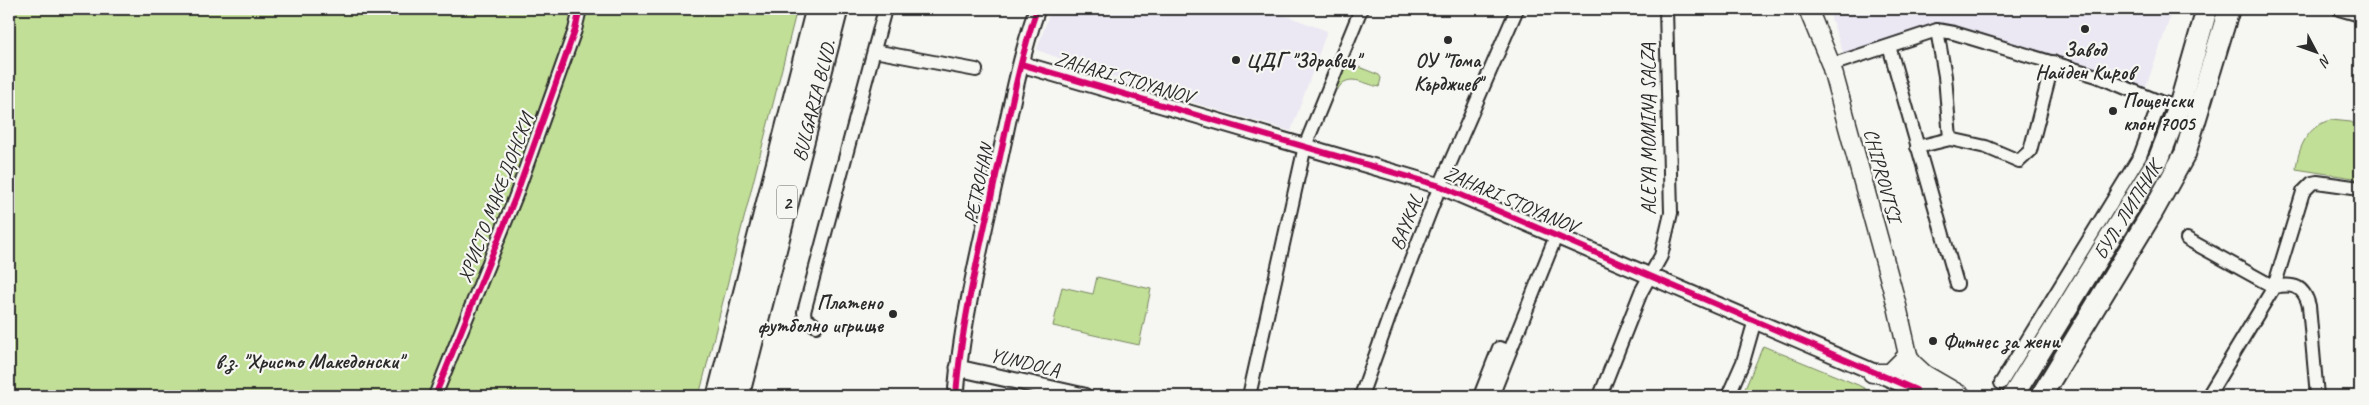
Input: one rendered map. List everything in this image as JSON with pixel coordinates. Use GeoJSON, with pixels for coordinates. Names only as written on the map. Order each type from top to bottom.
{"type":"FeatureCollection","features":[{"type":"Feature","properties":{"kind":"highway","name":"BULGARIA BLVD."},"geometry":{"type":"LineString","coordinates":[[718,396],[817,9]]}},
{"type":"Feature","properties":{"kind":"highway","name":"BULGARIA BLVD."},"geometry":{"type":"LineString","coordinates":[[738,396],[837,9]]}},
{"type":"Feature","properties":{"kind":"main road","name":"CHIPROVTSI"},"geometry":{"type":"LineString","coordinates":[[1808,9],[1831,65],[1897,306],[1908,355],[1910,375],[1921,393]]}},
{"type":"Feature","properties":{"kind":"main road","name":"БУЛ. ЛИПНИК"},"geometry":{"type":"LineString","coordinates":[[2007,389],[2159,158],[2179,108],[2207,9]]}},
{"type":"Feature","properties":{"kind":"main road","name":"БУЛ. ЛИПНИК"},"geometry":{"type":"LineString","coordinates":[[2041,396],[2152,213],[2184,154],[2229,9]]}},
{"type":"Feature","properties":{"kind":"main road"},"geometry":{"type":"LineString","coordinates":[[1872,373],[1890,372],[1908,355],[1912,364],[1924,374],[1962,396]]}},
{"type":"Feature","properties":{"kind":"street","name":"ХРИСТО МАКЕДОНСКИ"},"geometry":{"type":"LineString","coordinates":[[435,396],[514,198],[575,30],[580,9]]}},
{"type":"Feature","properties":{"kind":"street"},"geometry":{"type":"LineString","coordinates":[[816,326],[805,318],[804,312],[886,9]]}},
{"type":"Feature","properties":{"kind":"street","name":"PETROHAN"},"geometry":{"type":"LineString","coordinates":[[956,396],[958,368],[986,220],[1021,64],[1037,9]]}},
{"type":"Feature","properties":{"kind":"street"},"geometry":{"type":"LineString","coordinates":[[1249,396],[1304,146],[1361,9]]}},
{"type":"Feature","properties":{"kind":"street","name":"BAYKAL"},"geometry":{"type":"LineString","coordinates":[[1361,396],[1392,309],[1440,186],[1517,9]]}},
{"type":"Feature","properties":{"kind":"street","name":"ALEYA MOMINA SALZA"},"geometry":{"type":"LineString","coordinates":[[1600,396],[1650,275],[1661,256],[1671,213],[1666,9]]}},
{"type":"Feature","properties":{"kind":"street"},"geometry":{"type":"LineString","coordinates":[[2338,9],[2360,15]]}},
{"type":"Feature","properties":{"kind":"street"},"geometry":{"type":"LineString","coordinates":[[1831,65],[1937,30],[1954,32],[2097,76],[2179,108]]}},
{"type":"Feature","properties":{"kind":"street"},"geometry":{"type":"LineString","coordinates":[[1937,30],[1945,76],[1950,139]]}},
{"type":"Feature","properties":{"kind":"street"},"geometry":{"type":"LineString","coordinates":[[1889,46],[1956,284]]}},
{"type":"Feature","properties":{"kind":"street"},"geometry":{"type":"LineString","coordinates":[[874,51],[976,70]]}},
{"type":"Feature","properties":{"kind":"street"},"geometry":{"type":"LineString","coordinates":[[1917,147],[1950,139],[1986,147],[2018,161],[2030,152],[2053,62]]}},
{"type":"Feature","properties":{"kind":"street","name":"ZAHARI STOYANOV"},"geometry":{"type":"LineString","coordinates":[[1021,64],[1440,186],[1921,393]]}},
{"type":"Feature","properties":{"kind":"street"},"geometry":{"type":"LineString","coordinates":[[2007,389],[2140,156],[2160,102]]}},
{"type":"Feature","properties":{"kind":"street"},"geometry":{"type":"LineString","coordinates":[[2208,396],[2274,287],[2303,192],[2317,182],[2360,188]]}},
{"type":"Feature","properties":{"kind":"street"},"geometry":{"type":"LineString","coordinates":[[1492,396],[1556,236]]}},
{"type":"Feature","properties":{"kind":"street"},"geometry":{"type":"LineString","coordinates":[[2188,239],[2274,287],[2287,284],[2299,288],[2306,295],[2309,306],[2317,396]]}},
{"type":"Feature","properties":{"kind":"street"},"geometry":{"type":"LineString","coordinates":[[1728,396],[1743,362],[1755,320]]}},
{"type":"Feature","properties":{"kind":"street"},"geometry":{"type":"LineString","coordinates":[[1480,396],[1499,348],[1509,351]]}},
{"type":"Feature","properties":{"kind":"street","name":"YUNDOLA"},"geometry":{"type":"LineString","coordinates":[[958,368],[1084,396]]}},
{"type":"Feature","properties":{"kind":"shaded area","name":"ЦДГ \"Здравец\""},"geometry":{"type":"Polygon","coordinates":[[[1051,9],[1268,9],[1327,31],[1291,131],[1144,88],[1037,50],[1051,9]]]}},
{"type":"Feature","properties":{"kind":"shaded area"},"geometry":{"type":"Polygon","coordinates":[[[1828,9],[2173,9],[2145,89],[1961,27],[1933,24],[1844,55],[1828,9]]]}},
{"type":"Feature","properties":{"kind":"green space"},"geometry":{"type":"Polygon","coordinates":[[[9,9],[797,9],[699,396],[9,396],[9,9]]]}},
{"type":"Feature","properties":{"kind":"green space"},"geometry":{"type":"Polygon","coordinates":[[[1341,60],[1379,75],[1381,78],[1379,87],[1351,80],[1346,81],[1338,89],[1331,87],[1341,60]]]}},
{"type":"Feature","properties":{"kind":"green space"},"geometry":{"type":"Polygon","coordinates":[[[2331,120],[2351,122],[2360,127],[2360,179],[2296,169],[2299,153],[2310,132],[2331,120]]]}},
{"type":"Feature","properties":{"kind":"green space"},"geometry":{"type":"Polygon","coordinates":[[[1097,277],[1151,289],[1139,345],[1053,326],[1062,287],[1093,294],[1097,277]]]}},
{"type":"Feature","properties":{"kind":"green space"},"geometry":{"type":"Polygon","coordinates":[[[1763,346],[1858,385],[1879,396],[1742,396],[1763,346]]]}},
{"type":"Feature","properties":{"kind":"cycle path"},"geometry":{"type":"LineString","coordinates":[[435,396],[515,198],[575,30],[580,9]]}},
{"type":"Feature","properties":{"kind":"cycle path"},"geometry":{"type":"LineString","coordinates":[[956,396],[962,340],[978,255],[1020,69],[1037,9]]}},
{"type":"Feature","properties":{"kind":"cycle path"},"geometry":{"type":"LineString","coordinates":[[1021,64],[1440,186],[1916,390]]}},
{"type":"Feature","properties":{"kind":"place","name":"Завод Найден Киров"},"geometry":{"type":"Point","coordinates":[2085,29]}},
{"type":"Feature","properties":{"kind":"place","name":"ОУ \"Тома Кърджиев\""},"geometry":{"type":"Point","coordinates":[1448,40]}},
{"type":"Feature","properties":{"kind":"place","name":"ЦДГ \"Здравец\""},"geometry":{"type":"Point","coordinates":[1236,60]}},
{"type":"Feature","properties":{"kind":"place","name":"Пощенски клон 7005"},"geometry":{"type":"Point","coordinates":[2113,111]}},
{"type":"Feature","properties":{"kind":"place","name":"Платено футболно игрище"},"geometry":{"type":"Point","coordinates":[893,314]}},
{"type":"Feature","properties":{"kind":"place","name":"Фитнес за жени"},"geometry":{"type":"Point","coordinates":[1933,341]}},
{"type":"Feature","properties":{"kind":"district","name":"в.з. \"Христо Македонски\""},"geometry":{"type":"Point","coordinates":[309,361]}}]}
